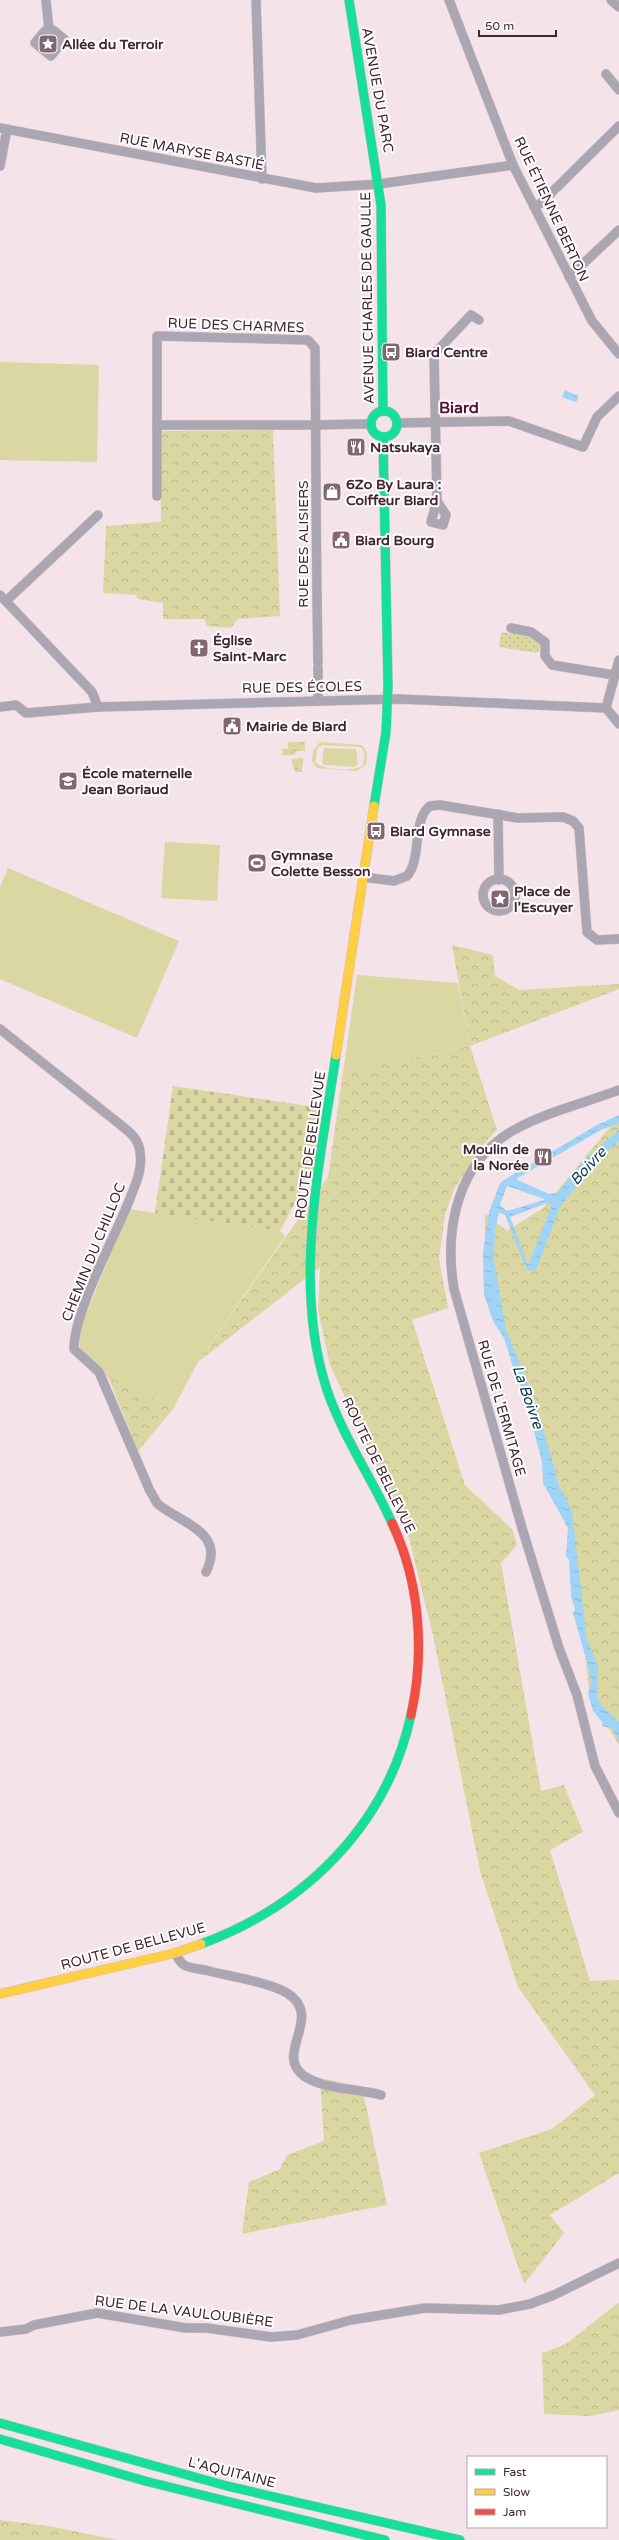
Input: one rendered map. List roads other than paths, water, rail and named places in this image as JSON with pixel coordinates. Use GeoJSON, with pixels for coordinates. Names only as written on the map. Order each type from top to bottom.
{"type":"FeatureCollection","features":[{"type":"Feature","properties":{"kind":"main road","name":"AVENUE DU PARC"},"geometry":{"type":"LineString","coordinates":[[349,0],[379,184]]}},
{"type":"Feature","properties":{"kind":"main road","name":"AVENUE CHARLES DE GAULLE"},"geometry":{"type":"LineString","coordinates":[[379,184],[383,411]]}},
{"type":"Feature","properties":{"kind":"main road"},"geometry":{"type":"LineString","coordinates":[[383,411],[391,413],[397,423],[392,435],[383,437],[373,432],[370,424],[373,416],[383,411]]}},
{"type":"Feature","properties":{"kind":"main road"},"geometry":{"type":"LineString","coordinates":[[383,437],[388,699]]}},
{"type":"Feature","properties":{"kind":"main road","name":"ROUTE DE BELLEVUE"},"geometry":{"type":"LineString","coordinates":[[0,1994],[175,1953],[217,1939],[266,1914],[293,1897],[319,1875],[359,1831],[380,1800],[400,1760],[413,1719],[420,1676],[420,1634],[414,1589],[400,1541],[340,1422],[326,1385],[312,1324],[310,1292],[310,1259],[314,1220],[363,877],[386,732],[388,699]]}},
{"type":"Feature","properties":{"kind":"main road","name":"L'AQUITAINE"},"geometry":{"type":"LineString","coordinates":[[0,2422],[227,2486],[460,2540]]}},
{"type":"Feature","properties":{"kind":"main road"},"geometry":{"type":"LineString","coordinates":[[0,2439],[159,2485],[385,2540]]}},
{"type":"Feature","properties":{"kind":"street"},"geometry":{"type":"LineString","coordinates":[[46,0],[49,30]]}},
{"type":"Feature","properties":{"kind":"street"},"geometry":{"type":"LineString","coordinates":[[256,0],[262,179]]}},
{"type":"Feature","properties":{"kind":"street","name":"RUE ÉTIENNE BERTON"},"geometry":{"type":"LineString","coordinates":[[449,0],[513,165],[592,321],[619,354]]}},
{"type":"Feature","properties":{"kind":"street"},"geometry":{"type":"LineString","coordinates":[[611,0],[619,7]]}},
{"type":"Feature","properties":{"kind":"street"},"geometry":{"type":"LineString","coordinates":[[606,74],[619,90]]}},
{"type":"Feature","properties":{"kind":"street"},"geometry":{"type":"LineString","coordinates":[[534,207],[540,203],[619,126]]}},
{"type":"Feature","properties":{"kind":"street"},"geometry":{"type":"LineString","coordinates":[[0,166],[4,128]]}},
{"type":"Feature","properties":{"kind":"street","name":"RUE MARYSE BASTIÉ"},"geometry":{"type":"LineString","coordinates":[[4,128],[262,179],[316,188],[379,184],[513,165]]}},
{"type":"Feature","properties":{"kind":"street"},"geometry":{"type":"LineString","coordinates":[[569,277],[619,230]]}},
{"type":"Feature","properties":{"kind":"street"},"geometry":{"type":"LineString","coordinates":[[437,501],[434,354],[471,314],[479,320]]}},
{"type":"Feature","properties":{"kind":"street","name":"RUE DES CHARMES"},"geometry":{"type":"LineString","coordinates":[[157,425],[157,336],[308,340],[315,348],[316,425]]}},
{"type":"Feature","properties":{"kind":"street"},"geometry":{"type":"LineString","coordinates":[[397,423],[508,421],[583,448],[597,417],[619,396]]}},
{"type":"Feature","properties":{"kind":"street"},"geometry":{"type":"LineString","coordinates":[[156,496],[157,425],[370,424]]}},
{"type":"Feature","properties":{"kind":"street","name":"RUE DES ALISIERS"},"geometry":{"type":"LineString","coordinates":[[316,425],[318,701]]}},
{"type":"Feature","properties":{"kind":"street"},"geometry":{"type":"LineString","coordinates":[[98,515],[3,598],[92,692],[98,707]]}},
{"type":"Feature","properties":{"kind":"street"},"geometry":{"type":"LineString","coordinates":[[511,628],[531,632],[544,642],[545,656],[552,665],[614,675]]}},
{"type":"Feature","properties":{"kind":"street"},"geometry":{"type":"LineString","coordinates":[[619,660],[606,708],[619,724]]}},
{"type":"Feature","properties":{"kind":"street","name":"RUE DES ÉCOLES"},"geometry":{"type":"LineString","coordinates":[[0,707],[16,705],[26,712],[98,707],[388,699],[606,708]]}},
{"type":"Feature","properties":{"kind":"street"},"geometry":{"type":"LineString","coordinates":[[363,877],[394,881],[403,880],[407,876],[414,864],[423,814],[430,806],[534,819],[563,817],[573,821],[579,828],[587,932],[597,940],[619,939]]}},
{"type":"Feature","properties":{"kind":"street"},"geometry":{"type":"LineString","coordinates":[[498,814],[499,880]]}},
{"type":"Feature","properties":{"kind":"street","name":"CHEMIN DU CHILLOC"},"geometry":{"type":"LineString","coordinates":[[0,1029],[122,1126],[134,1136],[138,1144],[141,1168],[74,1335],[74,1348],[99,1372],[150,1491],[158,1503],[201,1532],[209,1542],[212,1560],[206,1572]]}},
{"type":"Feature","properties":{"kind":"street","name":"RUE DE L’ERMITAGE"},"geometry":{"type":"LineString","coordinates":[[619,1090],[515,1129],[486,1150],[462,1189],[454,1212],[450,1268],[467,1337],[531,1558],[559,1648],[577,1695],[596,1766],[619,1813]]}},
{"type":"Feature","properties":{"kind":"street"},"geometry":{"type":"LineString","coordinates":[[175,1953],[184,1965],[275,1988],[293,1997],[299,2002],[302,2010],[300,2030],[293,2056],[298,2071],[314,2080],[381,2095]]}},
{"type":"Feature","properties":{"kind":"street","name":"RUE DE LA VAULOUBIÈRE"},"geometry":{"type":"LineString","coordinates":[[0,2332],[26,2329],[34,2325],[96,2313],[186,2328],[206,2328],[271,2337],[297,2335],[351,2320],[425,2308],[499,2310],[530,2304],[554,2295],[619,2263]]}},
{"type":"Feature","properties":{"kind":"water"},"geometry":{"type":"Polygon","coordinates":[[[565,390],[578,396],[578,400],[575,402],[562,397],[565,390]]]}},
{"type":"Feature","properties":{"kind":"water"},"geometry":{"type":"Polygon","coordinates":[[[619,1115],[619,1123],[601,1130],[516,1179],[549,1194],[557,1193],[586,1158],[619,1130],[619,1141],[597,1160],[560,1207],[536,1270],[530,1271],[526,1268],[505,1215],[499,1213],[495,1228],[494,1262],[506,1329],[538,1410],[559,1485],[572,1511],[587,1641],[598,1665],[597,1698],[602,1706],[619,1722],[619,1741],[611,1728],[602,1726],[603,1723],[593,1711],[588,1694],[591,1684],[589,1669],[573,1613],[575,1609],[571,1596],[569,1560],[566,1556],[568,1528],[543,1483],[542,1462],[531,1420],[532,1415],[513,1367],[504,1338],[493,1321],[484,1294],[483,1253],[489,1212],[500,1183],[597,1125],[619,1115]],[[507,1186],[500,1205],[507,1211],[544,1200],[544,1199],[507,1186]],[[547,1203],[510,1217],[528,1265],[550,1210],[551,1204],[547,1203]]]}},
{"type":"Feature","properties":{"kind":"place","name":"Allée du Terroir"},"geometry":{"type":"Point","coordinates":[48,44]}},
{"type":"Feature","properties":{"kind":"place","name":"Biard Centre"},"geometry":{"type":"Point","coordinates":[391,352]}},
{"type":"Feature","properties":{"kind":"place","name":"Natsukaya"},"geometry":{"type":"Point","coordinates":[356,447]}},
{"type":"Feature","properties":{"kind":"place","name":"6Zo By Laura : Coiffeur Biard"},"geometry":{"type":"Point","coordinates":[332,492]}},
{"type":"Feature","properties":{"kind":"place","name":"Biard Bourg"},"geometry":{"type":"Point","coordinates":[341,540]}},
{"type":"Feature","properties":{"kind":"place","name":"Église Saint-Marc"},"geometry":{"type":"Point","coordinates":[199,648]}},
{"type":"Feature","properties":{"kind":"place","name":"Mairie de Biard"},"geometry":{"type":"Point","coordinates":[232,726]}},
{"type":"Feature","properties":{"kind":"place","name":"École maternelle Jean Boriaud"},"geometry":{"type":"Point","coordinates":[68,781]}},
{"type":"Feature","properties":{"kind":"place","name":"Biard Gymnase"},"geometry":{"type":"Point","coordinates":[376,831]}},
{"type":"Feature","properties":{"kind":"place","name":"Gymnase Colette Besson"},"geometry":{"type":"Point","coordinates":[257,863]}},
{"type":"Feature","properties":{"kind":"place","name":"Place de l’Escuyer"},"geometry":{"type":"Point","coordinates":[500,899]}},
{"type":"Feature","properties":{"kind":"place","name":"Moulin de la Norée"},"geometry":{"type":"Point","coordinates":[543,1157]}},
{"type":"Feature","properties":{"kind":"district","name":"Biard"},"geometry":{"type":"Point","coordinates":[459,407]}},
{"type":"Feature","properties":{"kind":"water label","name":"Boivre"},"geometry":{"type":"Point","coordinates":[588,1166]}},
{"type":"Feature","properties":{"kind":"water label","name":"La Boivre"},"geometry":{"type":"Point","coordinates":[528,1397]}}]}
